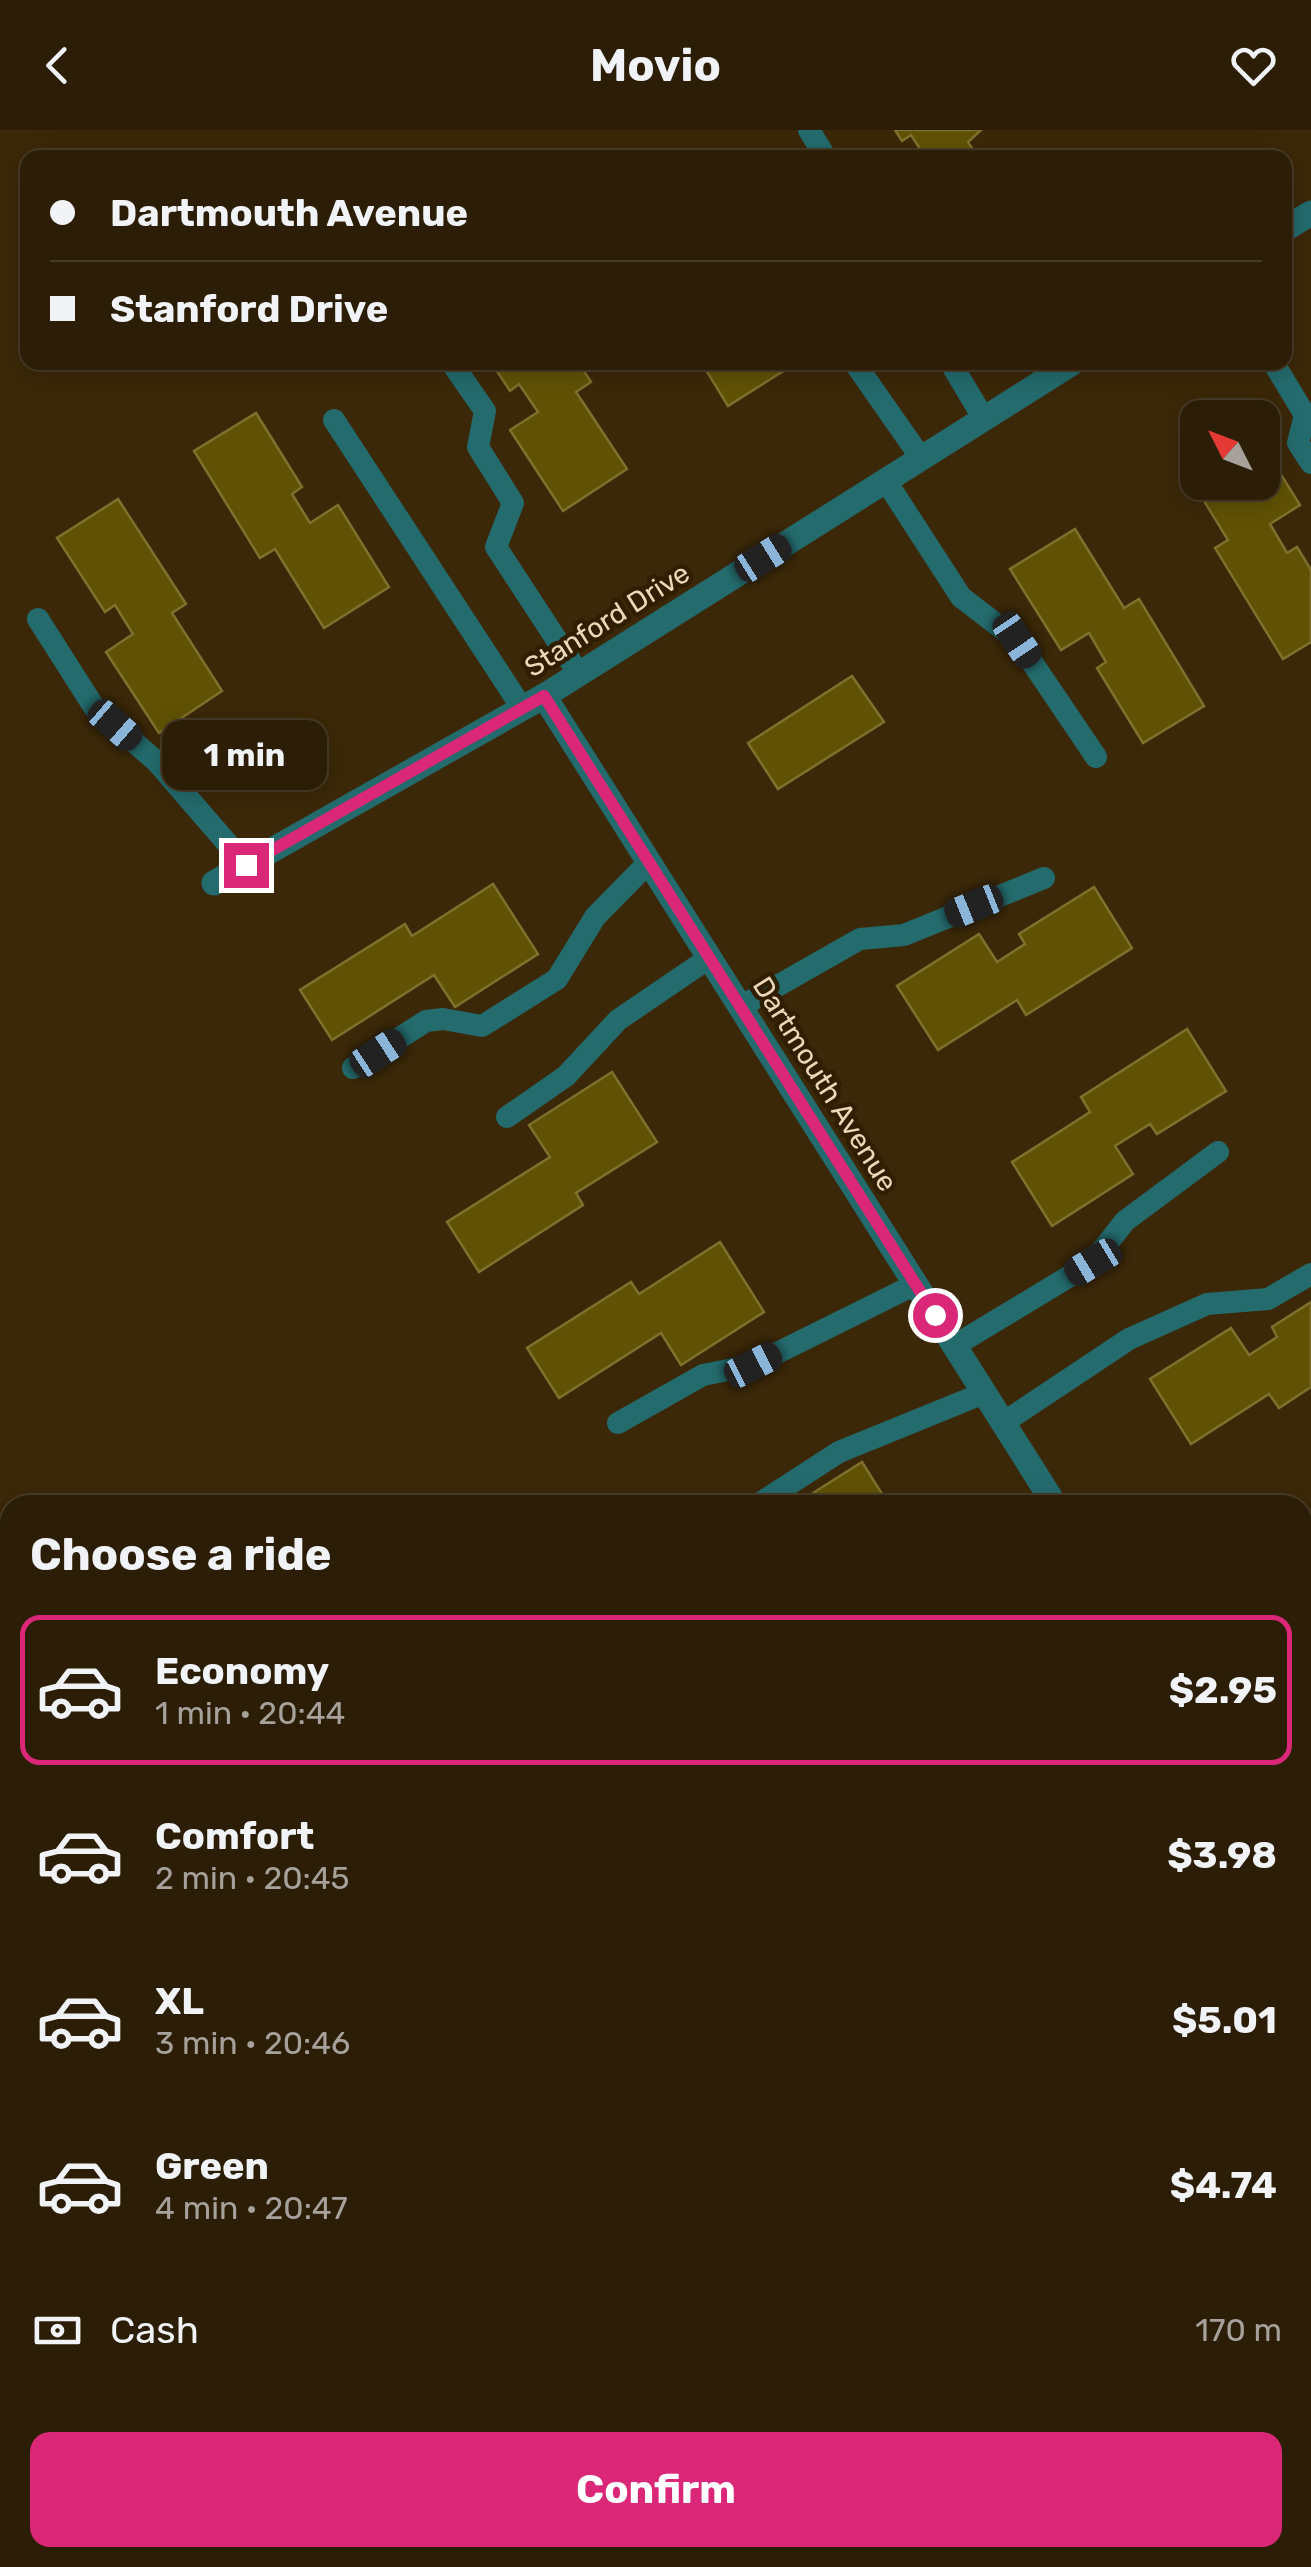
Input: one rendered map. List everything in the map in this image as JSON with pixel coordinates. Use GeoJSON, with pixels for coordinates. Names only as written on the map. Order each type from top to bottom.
{"type":"FeatureCollection","features":[{"type":"Feature","properties":{"kind":"street","name":"Stanford Drive"},"geometry":{"type":"LineString","coordinates":[[214,883],[533,702],[1061,370]]}},
{"type":"Feature","properties":{"kind":"street","name":"Dartmouth Avenue"},"geometry":{"type":"LineString","coordinates":[[533,702],[649,862],[1049,1495]]}},
{"type":"Feature","properties":{"kind":"lane"},"geometry":{"type":"LineString","coordinates":[[457,370],[485,411],[478,447],[514,502],[496,547],[579,674]]}},
{"type":"Feature","properties":{"kind":"lane"},"geometry":{"type":"LineString","coordinates":[[860,370],[921,458]]}},
{"type":"Feature","properties":{"kind":"lane"},"geometry":{"type":"LineString","coordinates":[[955,370],[984,418]]}},
{"type":"Feature","properties":{"kind":"lane"},"geometry":{"type":"LineString","coordinates":[[1278,370],[1305,415],[1298,442],[1311,463]]}},
{"type":"Feature","properties":{"kind":"lane"},"geometry":{"type":"LineString","coordinates":[[334,420],[533,702]]}},
{"type":"Feature","properties":{"kind":"lane"},"geometry":{"type":"LineString","coordinates":[[886,480],[962,597],[1017,640],[1096,757]]}},
{"type":"Feature","properties":{"kind":"lane"},"geometry":{"type":"LineString","coordinates":[[38,619],[94,707],[158,762],[246,865]]}},
{"type":"Feature","properties":{"kind":"lane"},"geometry":{"type":"LineString","coordinates":[[353,1068],[426,1022],[442,1019],[482,1026],[557,979],[595,918],[649,862]]}},
{"type":"Feature","properties":{"kind":"lane"},"geometry":{"type":"LineString","coordinates":[[740,1007],[860,939],[904,936],[1044,878]]}},
{"type":"Feature","properties":{"kind":"lane"},"geometry":{"type":"LineString","coordinates":[[507,1116],[566,1076],[618,1020],[709,958]]}},
{"type":"Feature","properties":{"kind":"lane"},"geometry":{"type":"LineString","coordinates":[[954,1346],[1093,1262],[1125,1221],[1218,1152]]}},
{"type":"Feature","properties":{"kind":"lane"},"geometry":{"type":"LineString","coordinates":[[1003,1423],[1129,1339],[1207,1304],[1268,1299],[1311,1274]]}},
{"type":"Feature","properties":{"kind":"lane"},"geometry":{"type":"LineString","coordinates":[[618,1422],[703,1375],[753,1365],[916,1284]]}},
{"type":"Feature","properties":{"kind":"lane"},"geometry":{"type":"LineString","coordinates":[[772,1495],[839,1452],[984,1393]]}},
{"type":"Feature","properties":{"kind":"building"},"geometry":{"type":"Polygon","coordinates":[[[895,130],[981,130],[968,142],[973,150],[921,150],[911,135],[902,141],[895,130]]]}},
{"type":"Feature","properties":{"kind":"building"},"geometry":{"type":"Polygon","coordinates":[[[496,370],[583,370],[591,382],[576,392],[627,469],[563,511],[510,430],[538,412],[519,384],[510,391],[496,370]]]}},
{"type":"Feature","properties":{"kind":"building"},"geometry":{"type":"Polygon","coordinates":[[[706,370],[785,370],[728,406],[706,370]]]}},
{"type":"Feature","properties":{"kind":"building"},"geometry":{"type":"Polygon","coordinates":[[[256,413],[302,487],[292,494],[310,523],[338,505],[389,587],[324,628],[275,549],[260,558],[194,451],[256,413]]]}},
{"type":"Feature","properties":{"kind":"building"},"geometry":{"type":"Polygon","coordinates":[[[1280,473],[1300,505],[1270,524],[1287,553],[1297,547],[1311,570],[1311,642],[1283,659],[1215,548],[1228,540],[1203,500],[1280,500],[1280,473]]]}},
{"type":"Feature","properties":{"kind":"building"},"geometry":{"type":"Polygon","coordinates":[[[118,499],[186,604],[172,613],[222,691],[159,733],[106,652],[133,634],[115,605],[105,612],[57,538],[118,499]]]}},
{"type":"Feature","properties":{"kind":"building"},"geometry":{"type":"Polygon","coordinates":[[[1075,529],[1124,608],[1139,599],[1204,706],[1143,743],[1097,668],[1106,662],[1089,633],[1061,650],[1010,569],[1075,529]]]}},
{"type":"Feature","properties":{"kind":"building"},"geometry":{"type":"Polygon","coordinates":[[[852,676],[884,722],[778,789],[748,743],[852,676]]]}},
{"type":"Feature","properties":{"kind":"building"},"geometry":{"type":"Polygon","coordinates":[[[493,884],[538,954],[455,1007],[434,975],[332,1040],[300,990],[405,924],[412,936],[493,884]]]}},
{"type":"Feature","properties":{"kind":"building"},"geometry":{"type":"Polygon","coordinates":[[[1094,887],[1132,948],[1026,1015],[1017,1000],[938,1050],[897,986],[979,934],[997,962],[1025,944],[1019,934],[1094,887]]]}},
{"type":"Feature","properties":{"kind":"building"},"geometry":{"type":"Polygon","coordinates":[[[1187,1029],[1226,1091],[1157,1134],[1150,1124],[1115,1146],[1133,1174],[1052,1226],[1012,1162],[1090,1112],[1081,1097],[1187,1029]]]}},
{"type":"Feature","properties":{"kind":"building"},"geometry":{"type":"Polygon","coordinates":[[[612,1072],[657,1142],[576,1193],[583,1205],[479,1272],[447,1222],[550,1157],[529,1125],[612,1072]]]}},
{"type":"Feature","properties":{"kind":"building"},"geometry":{"type":"Polygon","coordinates":[[[720,1242],[764,1312],[681,1365],[661,1333],[559,1398],[527,1348],[631,1282],[639,1294],[720,1242]]]}},
{"type":"Feature","properties":{"kind":"building"},"geometry":{"type":"Polygon","coordinates":[[[1311,1302],[1311,1387],[1279,1408],[1269,1394],[1191,1444],[1150,1379],[1231,1328],[1249,1355],[1277,1337],[1272,1327],[1311,1302]]]}},
{"type":"Feature","properties":{"kind":"building"},"geometry":{"type":"Polygon","coordinates":[[[862,1462],[883,1495],[810,1495],[862,1462]]]}},
{"type":"Feature","properties":{"kind":"route"},"geometry":{"type":"LineString","coordinates":[[246,865],[544,696],[935,1315]]}}]}
